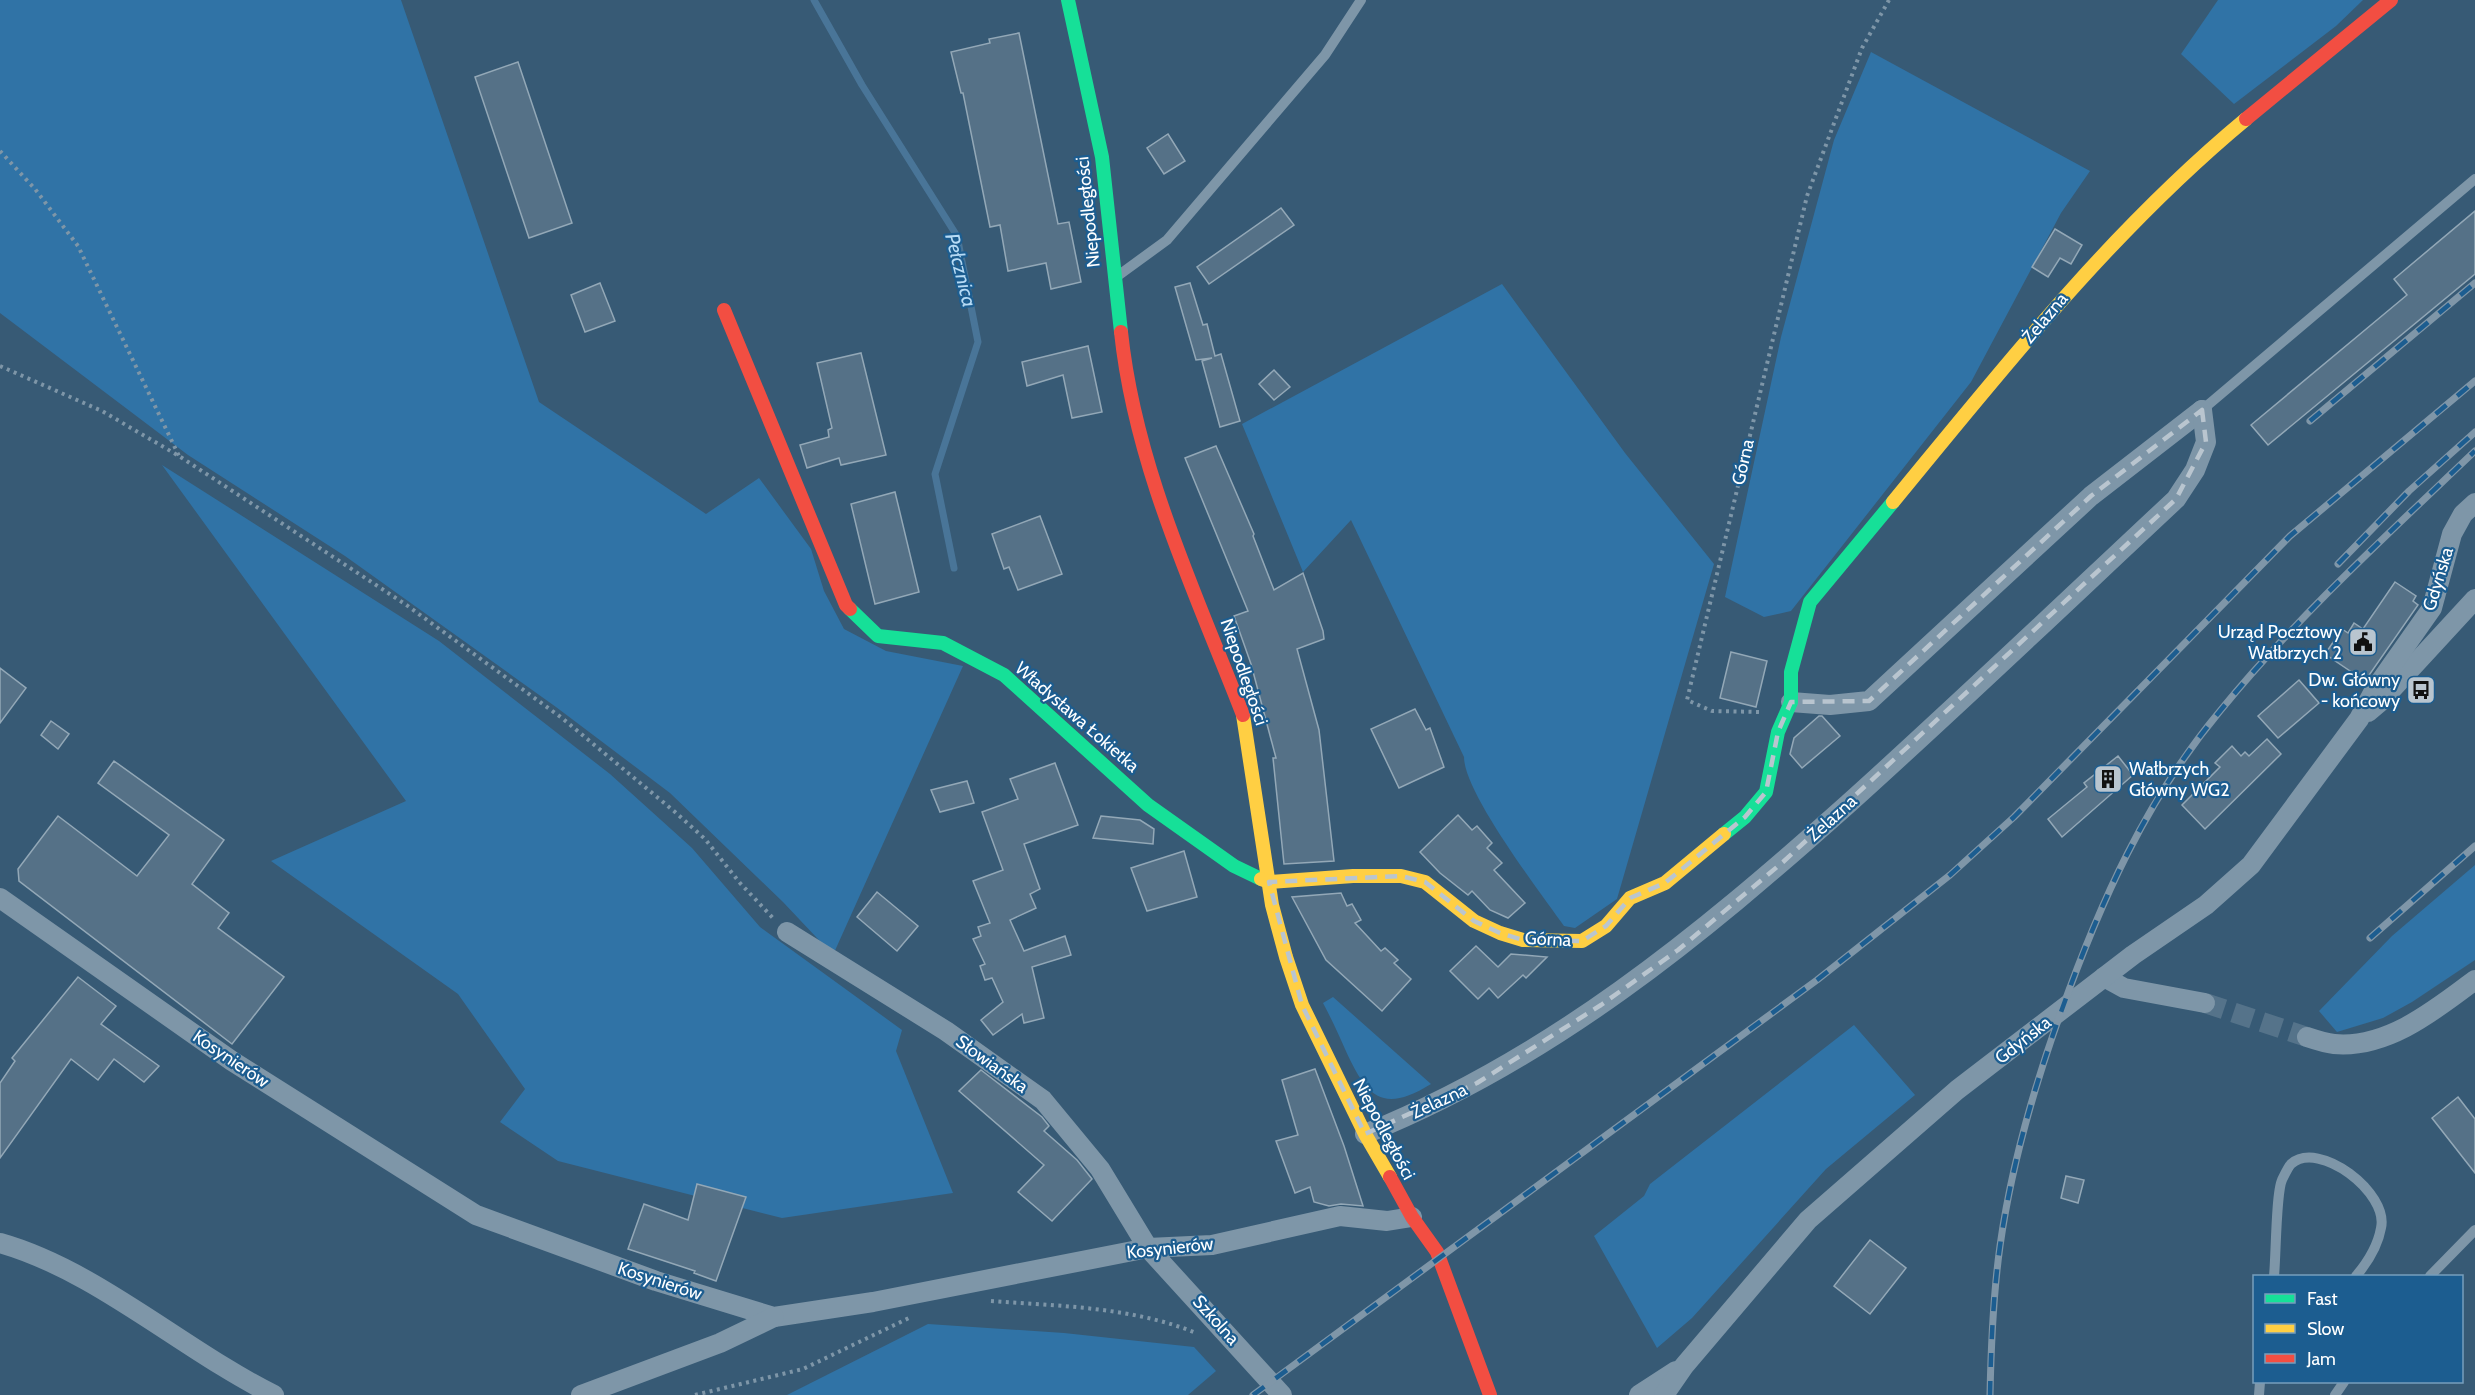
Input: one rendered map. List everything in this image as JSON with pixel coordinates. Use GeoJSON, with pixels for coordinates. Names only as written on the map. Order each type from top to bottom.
{"type":"FeatureCollection","features":[{"type":"Feature","properties":{"kind":"street","name":"Niepodległości"},"geometry":{"type":"LineString","coordinates":[[1068,0],[1102,157],[1113,279],[1126,382],[1137,428],[1172,532],[1245,719],[1272,905],[1302,1005],[1365,1134],[1412,1217],[1437,1252],[1490,1395]]}},
{"type":"Feature","properties":{"kind":"street","name":"Żelazna"},"geometry":{"type":"LineString","coordinates":[[1791,702],[1791,672],[1810,602],[2062,297],[2137,219],[2226,136],[2391,0]]}},
{"type":"Feature","properties":{"kind":"street","name":"Władysława Łokietka"},"geometry":{"type":"LineString","coordinates":[[724,310],[846,605],[878,636],[943,643],[1004,675],[1148,805],[1234,866],[1269,882]]}},
{"type":"Feature","properties":{"kind":"street","name":"Żelazna"},"geometry":{"type":"LineString","coordinates":[[1365,1134],[1478,1083],[1601,1005],[1678,950],[1783,862],[1892,765],[2176,499],[2195,470],[2206,442],[2202,410]]}},
{"type":"Feature","properties":{"kind":"street"},"geometry":{"type":"LineString","coordinates":[[1791,702],[1830,705],[1869,701],[2091,496],[2202,410]]}},
{"type":"Feature","properties":{"kind":"street","name":"Gdyńska"},"geometry":{"type":"LineString","coordinates":[[1664,1395],[1684,1366],[1808,1220],[1957,1090],[2104,977],[2206,904],[2251,865],[2361,717],[2375,688],[2432,608],[2452,534],[2463,514],[2475,503]]}},
{"type":"Feature","properties":{"kind":"street","name":"Gdyńska"},"geometry":{"type":"LineString","coordinates":[[2361,717],[2381,701],[2475,599]]}},
{"type":"Feature","properties":{"kind":"street","name":"Górna"},"geometry":{"type":"LineString","coordinates":[[1269,882],[1353,876],[1401,876],[1425,882],[1474,921],[1500,933],[1523,940],[1582,941],[1606,926],[1630,898],[1665,883],[1745,817],[1766,792],[1778,732],[1791,702]]}},
{"type":"Feature","properties":{"kind":"street","name":"Kosynierów"},"geometry":{"type":"LineString","coordinates":[[0,898],[232,1061],[476,1215],[656,1281],[774,1317],[873,1302],[1148,1248],[1212,1245],[1340,1216],[1387,1221],[1412,1217]]}},
{"type":"Feature","properties":{"kind":"street","name":"Słowiańska"},"geometry":{"type":"LineString","coordinates":[[787,932],[946,1031],[1042,1100],[1100,1169],[1148,1248]]}},
{"type":"Feature","properties":{"kind":"street"},"geometry":{"type":"LineString","coordinates":[[2104,977],[2124,988],[2205,1004]]}},
{"type":"Feature","properties":{"kind":"street"},"geometry":{"type":"LineString","coordinates":[[2307,1037],[2333,1044],[2362,1043],[2394,1033],[2442,1005],[2475,980]]}},
{"type":"Feature","properties":{"kind":"street"},"geometry":{"type":"LineString","coordinates":[[0,1243],[71,1271],[235,1376],[274,1395]]}},
{"type":"Feature","properties":{"kind":"street","name":"Szkolna"},"geometry":{"type":"LineString","coordinates":[[1148,1248],[1282,1395]]}},
{"type":"Feature","properties":{"kind":"street"},"geometry":{"type":"LineString","coordinates":[[581,1395],[720,1343],[774,1317]]}},
{"type":"Feature","properties":{"kind":"street","name":"Gdyńska"},"geometry":{"type":"LineString","coordinates":[[1640,1395],[1684,1366]]}},
{"type":"Feature","properties":{"kind":"lane"},"geometry":{"type":"LineString","coordinates":[[1113,279],[1167,240],[1326,55],[1360,0]]}},
{"type":"Feature","properties":{"kind":"lane"},"geometry":{"type":"LineString","coordinates":[[2202,410],[2475,180]]}},
{"type":"Feature","properties":{"kind":"lane"},"geometry":{"type":"LineString","coordinates":[[2274,1275],[2281,1183],[2291,1164],[2308,1157],[2333,1164],[2359,1179],[2376,1199],[2382,1226],[2366,1264],[2357,1275]]}},
{"type":"Feature","properties":{"kind":"lane"},"geometry":{"type":"LineString","coordinates":[[2431,1275],[2474,1236]]}},
{"type":"Feature","properties":{"kind":"path","name":"Górna"},"geometry":{"type":"LineString","coordinates":[[1791,702],[1761,712],[1712,711],[1687,700],[1807,196],[1862,48],[1889,0]]}},
{"type":"Feature","properties":{"kind":"path"},"geometry":{"type":"LineString","coordinates":[[0,151],[35,189],[78,246],[179,456]]}},
{"type":"Feature","properties":{"kind":"path"},"geometry":{"type":"LineString","coordinates":[[0,366],[102,411],[179,456],[405,604],[562,718],[705,839],[740,883],[787,932]]}},
{"type":"Feature","properties":{"kind":"path"},"geometry":{"type":"LineString","coordinates":[[985,1301],[1077,1307],[1173,1323],[1204,1336]]}},
{"type":"Feature","properties":{"kind":"path"},"geometry":{"type":"LineString","coordinates":[[695,1395],[803,1369],[919,1313]]}},
{"type":"Feature","properties":{"kind":"highlighted area"},"geometry":{"type":"Polygon","coordinates":[[[2202,410],[2206,442],[2176,499],[1783,862],[1678,950],[1601,1005],[1477,1083],[1365,1134],[1302,1005],[1269,882],[1401,876],[1425,882],[1474,921],[1500,933],[1523,940],[1582,941],[1606,926],[1630,898],[1665,883],[1745,817],[1766,792],[1778,732],[1791,702],[1869,701],[2091,496],[2202,410]]]}},
{"type":"Feature","properties":{"kind":"shaded area"},"geometry":{"type":"Polygon","coordinates":[[[0,0],[401,0],[539,402],[706,514],[759,478],[811,549],[824,591],[844,629],[886,651],[963,666],[833,955],[783,902],[670,793],[556,707],[345,556],[188,455],[0,313],[0,0]]]}},
{"type":"Feature","properties":{"kind":"shaded area"},"geometry":{"type":"Polygon","coordinates":[[[2218,0],[2363,0],[2336,26],[2234,104],[2181,54],[2218,0]]]}},
{"type":"Feature","properties":{"kind":"shaded area"},"geometry":{"type":"Polygon","coordinates":[[[1871,52],[2090,171],[2061,213],[1971,382],[1791,611],[1764,617],[1725,597],[1781,337],[1834,140],[1871,52]]]}},
{"type":"Feature","properties":{"kind":"shaded area"},"geometry":{"type":"Polygon","coordinates":[[[1502,284],[1625,453],[1714,564],[1617,899],[1575,928],[1564,926],[1505,842],[1476,794],[1467,773],[1464,757],[1351,520],[1303,572],[1242,424],[1502,284]]]}},
{"type":"Feature","properties":{"kind":"shaded area"},"geometry":{"type":"Polygon","coordinates":[[[162,465],[439,641],[610,774],[692,848],[760,927],[902,1030],[896,1051],[953,1193],[782,1218],[558,1161],[500,1122],[525,1089],[458,994],[271,861],[406,801],[162,465]]]}},
{"type":"Feature","properties":{"kind":"shaded area"},"geometry":{"type":"Polygon","coordinates":[[[2475,865],[2475,960],[2412,1002],[2383,1018],[2337,1032],[2319,1011],[2392,936],[2475,865]]]}},
{"type":"Feature","properties":{"kind":"shaded area"},"geometry":{"type":"Polygon","coordinates":[[[1333,997],[1431,1084],[1414,1093],[1387,1099],[1368,1088],[1353,1065],[1323,1003],[1333,997]]]}},
{"type":"Feature","properties":{"kind":"shaded area"},"geometry":{"type":"Polygon","coordinates":[[[1854,1025],[1915,1095],[1826,1169],[1692,1318],[1657,1348],[1594,1236],[1644,1196],[1650,1184],[1854,1025]]]}},
{"type":"Feature","properties":{"kind":"shaded area"},"geometry":{"type":"Polygon","coordinates":[[[928,1324],[1064,1333],[1194,1347],[1216,1371],[1188,1395],[787,1395],[928,1324]]]}},
{"type":"Feature","properties":{"kind":"building"},"geometry":{"type":"Polygon","coordinates":[[[1019,33],[1058,224],[1069,222],[1081,282],[1051,289],[1046,263],[1008,271],[1000,225],[990,227],[963,93],[961,93],[951,52],[990,43],[989,39],[1019,33]]]}},
{"type":"Feature","properties":{"kind":"building"},"geometry":{"type":"Polygon","coordinates":[[[518,62],[572,223],[529,238],[475,77],[518,62]]]}},
{"type":"Feature","properties":{"kind":"building"},"geometry":{"type":"Polygon","coordinates":[[[1168,134],[1185,161],[1164,174],[1147,148],[1168,134]]]}},
{"type":"Feature","properties":{"kind":"building"},"geometry":{"type":"Polygon","coordinates":[[[1281,208],[1294,225],[1209,284],[1197,267],[1281,208]]]}},
{"type":"Feature","properties":{"kind":"building"},"geometry":{"type":"Polygon","coordinates":[[[2475,211],[2475,274],[2268,445],[2251,425],[2407,295],[2394,279],[2475,211]]]}},
{"type":"Feature","properties":{"kind":"building"},"geometry":{"type":"Polygon","coordinates":[[[2055,229],[2082,245],[2071,264],[2060,258],[2048,277],[2032,267],[2055,229]]]}},
{"type":"Feature","properties":{"kind":"building"},"geometry":{"type":"Polygon","coordinates":[[[600,283],[615,321],[585,332],[571,295],[600,283]]]}},
{"type":"Feature","properties":{"kind":"building"},"geometry":{"type":"Polygon","coordinates":[[[1190,283],[1203,325],[1207,324],[1215,356],[1221,354],[1240,421],[1220,427],[1202,361],[1212,358],[1196,360],[1175,287],[1190,283]]]}},
{"type":"Feature","properties":{"kind":"building"},"geometry":{"type":"Polygon","coordinates":[[[1088,346],[1102,412],[1072,418],[1063,375],[1027,386],[1022,362],[1088,346]]]}},
{"type":"Feature","properties":{"kind":"building"},"geometry":{"type":"Polygon","coordinates":[[[861,353],[886,455],[841,465],[839,458],[807,468],[800,445],[829,437],[828,430],[832,428],[817,363],[861,353]]]}},
{"type":"Feature","properties":{"kind":"building"},"geometry":{"type":"Polygon","coordinates":[[[1274,370],[1290,387],[1274,400],[1259,384],[1274,370]]]}},
{"type":"Feature","properties":{"kind":"building"},"geometry":{"type":"Polygon","coordinates":[[[1216,446],[1254,534],[1274,590],[1303,573],[1323,631],[1324,639],[1297,649],[1319,730],[1334,861],[1284,864],[1273,758],[1276,758],[1251,664],[1234,616],[1248,611],[1185,458],[1216,446]]]}},
{"type":"Feature","properties":{"kind":"building"},"geometry":{"type":"Polygon","coordinates":[[[895,492],[919,592],[875,604],[851,504],[895,492]]]}},
{"type":"Feature","properties":{"kind":"building"},"geometry":{"type":"Polygon","coordinates":[[[1040,516],[1062,574],[1018,590],[1009,567],[1004,569],[992,534],[1040,516]]]}},
{"type":"Feature","properties":{"kind":"building","name":"Urząd Pocztowy Wałbrzych 2"},"geometry":{"type":"Polygon","coordinates":[[[2395,582],[2416,596],[2413,601],[2418,605],[2365,681],[2325,654],[2342,629],[2348,633],[2354,623],[2363,629],[2395,582]]]}},
{"type":"Feature","properties":{"kind":"building"},"geometry":{"type":"Polygon","coordinates":[[[1731,652],[1767,661],[1756,707],[1720,698],[1731,652]]]}},
{"type":"Feature","properties":{"kind":"building"},"geometry":{"type":"Polygon","coordinates":[[[0,668],[26,688],[0,723],[0,668]]]}},
{"type":"Feature","properties":{"kind":"building"},"geometry":{"type":"Polygon","coordinates":[[[2299,680],[2319,703],[2278,738],[2258,716],[2299,680]]]}},
{"type":"Feature","properties":{"kind":"building"},"geometry":{"type":"Polygon","coordinates":[[[1415,709],[1426,730],[1430,728],[1444,767],[1399,788],[1371,729],[1415,709]]]}},
{"type":"Feature","properties":{"kind":"building"},"geometry":{"type":"Polygon","coordinates":[[[1819,716],[1822,716],[1840,736],[1802,768],[1790,754],[1794,738],[1819,716]]]}},
{"type":"Feature","properties":{"kind":"building"},"geometry":{"type":"Polygon","coordinates":[[[51,721],[69,734],[58,749],[41,735],[51,721]]]}},
{"type":"Feature","properties":{"kind":"building"},"geometry":{"type":"Polygon","coordinates":[[[2267,739],[2281,754],[2205,829],[2182,805],[2220,767],[2215,763],[2232,746],[2241,756],[2245,752],[2249,756],[2267,739]]]}},
{"type":"Feature","properties":{"kind":"building"},"geometry":{"type":"Polygon","coordinates":[[[2118,756],[2133,775],[2062,837],[2048,819],[2087,787],[2084,783],[2118,756]]]}},
{"type":"Feature","properties":{"kind":"building"},"geometry":{"type":"Polygon","coordinates":[[[114,761],[224,840],[192,884],[229,913],[218,928],[284,977],[232,1044],[19,881],[18,869],[58,816],[137,876],[169,835],[98,783],[114,761]]]}},
{"type":"Feature","properties":{"kind":"building"},"geometry":{"type":"Polygon","coordinates":[[[1055,763],[1078,825],[1024,844],[1040,889],[1030,894],[1036,908],[1010,920],[1024,951],[1065,936],[1071,955],[1032,967],[1044,1018],[1024,1023],[1022,1014],[993,1035],[981,1020],[1003,1002],[992,978],[985,980],[980,966],[985,964],[973,939],[981,936],[978,927],[990,923],[973,881],[1003,870],[982,812],[1018,799],[1010,779],[1055,763]]]}},
{"type":"Feature","properties":{"kind":"building"},"geometry":{"type":"Polygon","coordinates":[[[967,781],[974,803],[940,812],[931,790],[967,781]]]}},
{"type":"Feature","properties":{"kind":"building"},"geometry":{"type":"Polygon","coordinates":[[[1458,815],[1472,830],[1477,826],[1492,843],[1487,848],[1502,863],[1494,870],[1525,903],[1508,918],[1490,910],[1472,891],[1468,895],[1440,873],[1420,852],[1458,815]]]}},
{"type":"Feature","properties":{"kind":"building"},"geometry":{"type":"Polygon","coordinates":[[[1101,816],[1140,820],[1154,829],[1153,844],[1093,838],[1101,816]]]}},
{"type":"Feature","properties":{"kind":"building"},"geometry":{"type":"Polygon","coordinates":[[[1184,851],[1197,897],[1147,911],[1131,868],[1184,851]]]}},
{"type":"Feature","properties":{"kind":"building"},"geometry":{"type":"Polygon","coordinates":[[[877,892],[918,926],[897,951],[857,917],[877,892]]]}},
{"type":"Feature","properties":{"kind":"building"},"geometry":{"type":"Polygon","coordinates":[[[1341,893],[1347,906],[1352,904],[1361,920],[1355,923],[1381,951],[1385,948],[1398,960],[1394,963],[1411,979],[1382,1011],[1326,960],[1292,897],[1341,893]]]}},
{"type":"Feature","properties":{"kind":"building"},"geometry":{"type":"Polygon","coordinates":[[[1476,946],[1498,967],[1511,954],[1547,957],[1526,978],[1523,975],[1498,998],[1489,988],[1478,999],[1450,971],[1476,946]]]}},
{"type":"Feature","properties":{"kind":"building"},"geometry":{"type":"Polygon","coordinates":[[[78,977],[116,1006],[101,1024],[159,1066],[144,1082],[114,1059],[98,1080],[71,1059],[0,1158],[0,1083],[15,1061],[12,1058],[78,977]]]}},
{"type":"Feature","properties":{"kind":"building"},"geometry":{"type":"Polygon","coordinates":[[[1315,1069],[1344,1146],[1363,1206],[1341,1204],[1329,1206],[1314,1202],[1310,1187],[1295,1193],[1276,1141],[1298,1135],[1282,1080],[1315,1069]]]}},
{"type":"Feature","properties":{"kind":"building"},"geometry":{"type":"Polygon","coordinates":[[[981,1070],[1042,1117],[1049,1126],[1044,1131],[1077,1160],[1092,1179],[1052,1221],[1018,1192],[1044,1165],[959,1091],[981,1070]]]}},
{"type":"Feature","properties":{"kind":"building"},"geometry":{"type":"Polygon","coordinates":[[[2458,1097],[2475,1119],[2475,1173],[2432,1118],[2458,1097]]]}},
{"type":"Feature","properties":{"kind":"building"},"geometry":{"type":"Polygon","coordinates":[[[2066,1176],[2084,1180],[2078,1203],[2061,1198],[2066,1176]]]}},
{"type":"Feature","properties":{"kind":"building"},"geometry":{"type":"Polygon","coordinates":[[[697,1184],[746,1197],[716,1281],[694,1273],[695,1271],[628,1249],[644,1204],[688,1220],[697,1184]]]}},
{"type":"Feature","properties":{"kind":"building"},"geometry":{"type":"Polygon","coordinates":[[[1870,1240],[1906,1268],[1870,1314],[1834,1286],[1870,1240]]]}},
{"type":"Feature","properties":{"kind":"waterway","name":"Pełcznica"},"geometry":{"type":"LineString","coordinates":[[814,0],[862,85],[957,236],[978,342],[935,474],[954,568]]}},
{"type":"Feature","properties":{"kind":"tunnel"},"geometry":{"type":"LineString","coordinates":[[2205,1003],[2307,1037]]}},
{"type":"Feature","properties":{"kind":"railway"},"geometry":{"type":"LineString","coordinates":[[2310,421],[2475,283]]}},
{"type":"Feature","properties":{"kind":"railway"},"geometry":{"type":"LineString","coordinates":[[1253,1395],[1817,980],[1950,875],[2014,817],[2290,536],[2475,381]]}},
{"type":"Feature","properties":{"kind":"railway"},"geometry":{"type":"LineString","coordinates":[[2338,564],[2409,491],[2475,432]]}},
{"type":"Feature","properties":{"kind":"railway"},"geometry":{"type":"LineString","coordinates":[[1990,1395],[1998,1265],[2017,1157],[2033,1098],[2061,1012],[2092,932],[2127,854],[2147,817],[2193,745],[2249,676],[2344,577],[2475,451]]}},
{"type":"Feature","properties":{"kind":"railway"},"geometry":{"type":"LineString","coordinates":[[2370,938],[2475,846]]}},
{"type":"Feature","properties":{"kind":"traffic: fast"},"geometry":{"type":"LineString","coordinates":[[1068,0],[1102,157],[1121,332]]}},
{"type":"Feature","properties":{"kind":"traffic: fast"},"geometry":{"type":"LineString","coordinates":[[1724,834],[1745,817],[1766,792],[1778,732],[1791,702],[1791,672],[1810,602],[1893,502]]}},
{"type":"Feature","properties":{"kind":"traffic: fast"},"geometry":{"type":"LineString","coordinates":[[850,609],[878,636],[943,643],[1004,675],[1148,805],[1234,866],[1261,879]]}},
{"type":"Feature","properties":{"kind":"traffic: slow"},"geometry":{"type":"LineString","coordinates":[[1893,502],[2018,351],[2104,254],[2197,162],[2246,119]]}},
{"type":"Feature","properties":{"kind":"traffic: slow"},"geometry":{"type":"LineString","coordinates":[[1243,715],[1272,905],[1286,957],[1302,1005],[1365,1134],[1390,1177]]}},
{"type":"Feature","properties":{"kind":"traffic: slow"},"geometry":{"type":"LineString","coordinates":[[1261,879],[1269,882],[1353,876],[1401,876],[1425,882],[1474,921],[1500,933],[1523,940],[1582,941],[1606,926],[1630,898],[1665,883],[1724,834]]}},
{"type":"Feature","properties":{"kind":"traffic: jam"},"geometry":{"type":"LineString","coordinates":[[2246,119],[2391,0]]}},
{"type":"Feature","properties":{"kind":"traffic: jam"},"geometry":{"type":"LineString","coordinates":[[724,310],[846,605],[850,609]]}},
{"type":"Feature","properties":{"kind":"traffic: jam"},"geometry":{"type":"LineString","coordinates":[[1121,332],[1128,382],[1153,479],[1187,575],[1243,715]]}},
{"type":"Feature","properties":{"kind":"traffic: jam"},"geometry":{"type":"LineString","coordinates":[[1390,1177],[1412,1217],[1437,1252],[1490,1395]]}},
{"type":"Feature","properties":{"kind":"place","name":"Urząd Pocztowy Wałbrzych 2"},"geometry":{"type":"Point","coordinates":[2363,642]}},
{"type":"Feature","properties":{"kind":"place","name":"Dw. Główny - końcowy"},"geometry":{"type":"Point","coordinates":[2421,690]}},
{"type":"Feature","properties":{"kind":"place","name":"Wałbrzych Główny WG2"},"geometry":{"type":"Point","coordinates":[2108,779]}}]}
